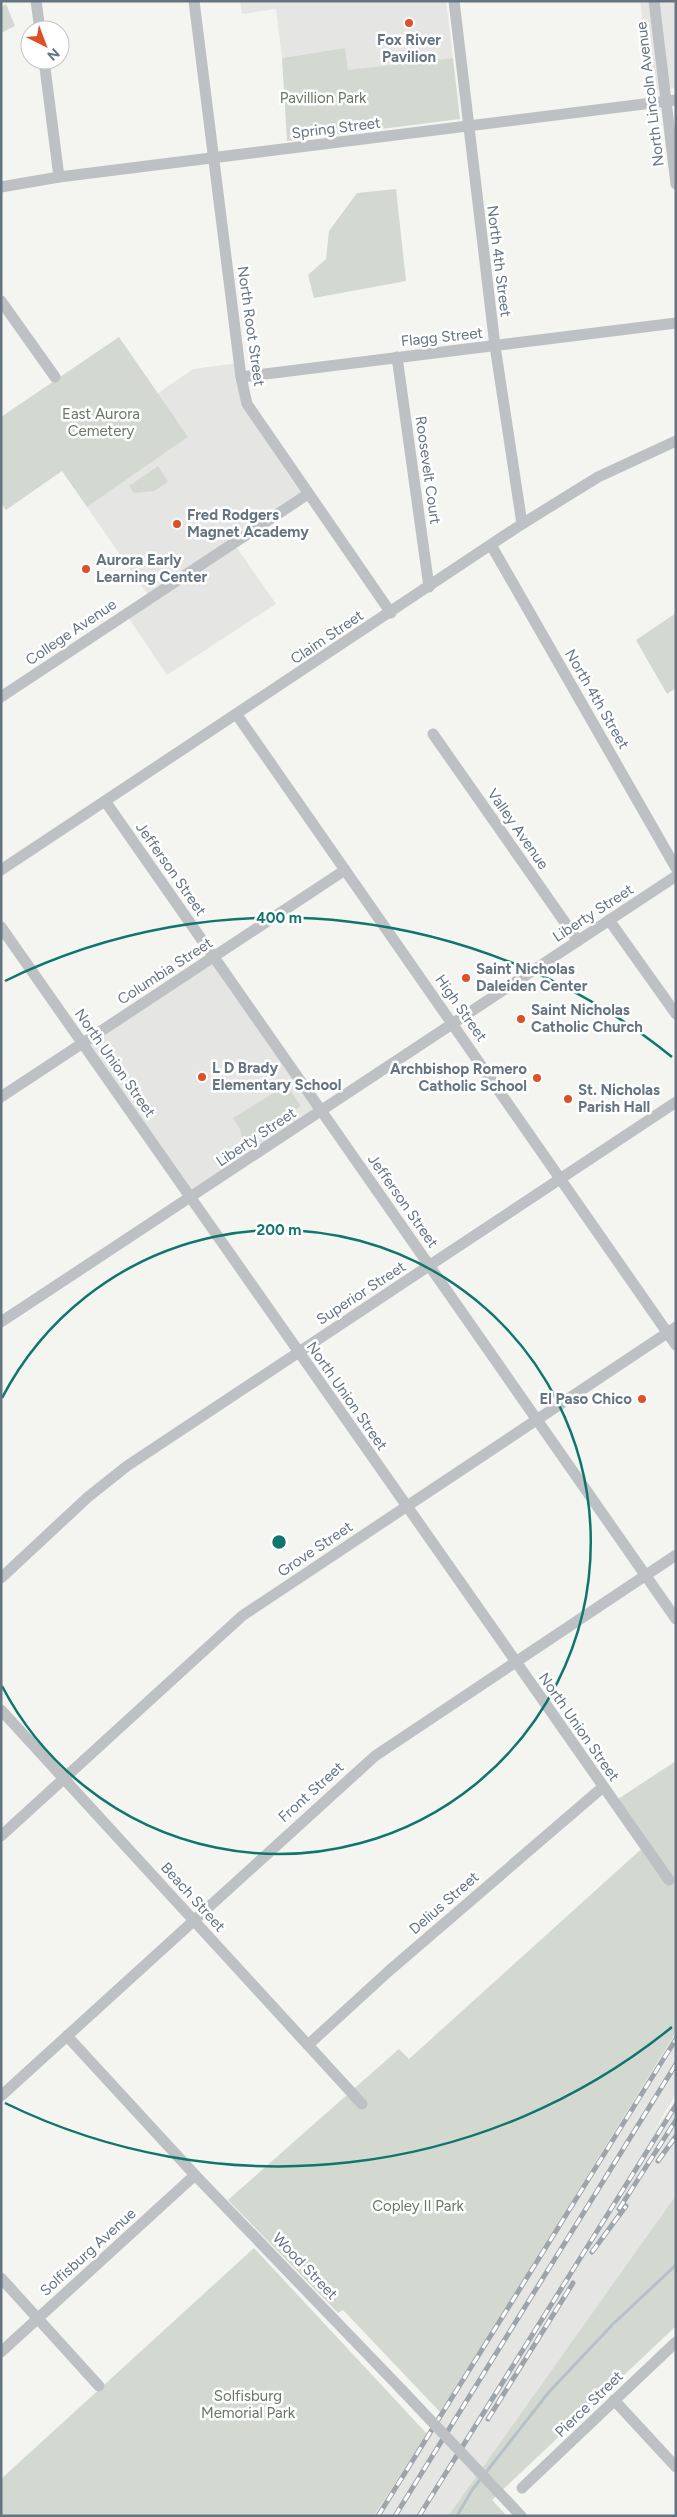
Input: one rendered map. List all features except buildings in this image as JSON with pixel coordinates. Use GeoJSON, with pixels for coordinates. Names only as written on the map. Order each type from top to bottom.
{"type":"FeatureCollection","features":[{"type":"Feature","properties":{"kind":"street"},"geometry":{"type":"LineString","coordinates":[[36,1],[39,20]]}},
{"type":"Feature","properties":{"kind":"street","name":"North Root Street"},"geometry":{"type":"LineString","coordinates":[[194,1],[241,377],[247,404],[391,612]]}},
{"type":"Feature","properties":{"kind":"street","name":"North 4th Street"},"geometry":{"type":"LineString","coordinates":[[454,1],[470,127],[477,208],[495,346],[522,524]]}},
{"type":"Feature","properties":{"kind":"street","name":"North Lincoln Avenue"},"geometry":{"type":"LineString","coordinates":[[654,1],[671,101],[676,184]]}},
{"type":"Feature","properties":{"kind":"street"},"geometry":{"type":"LineString","coordinates":[[45,70],[59,177]]}},
{"type":"Feature","properties":{"kind":"street","name":"Spring Street"},"geometry":{"type":"LineString","coordinates":[[1,187],[59,177],[671,101]]}},
{"type":"Feature","properties":{"kind":"street"},"geometry":{"type":"LineString","coordinates":[[1,301],[55,377]]}},
{"type":"Feature","properties":{"kind":"street","name":"Flagg Street"},"geometry":{"type":"LineString","coordinates":[[241,377],[676,322]]}},
{"type":"Feature","properties":{"kind":"street","name":"Roosevelt Court"},"geometry":{"type":"LineString","coordinates":[[397,357],[429,587]]}},
{"type":"Feature","properties":{"kind":"street","name":"Claim Street"},"geometry":{"type":"LineString","coordinates":[[1,870],[522,524],[598,477],[676,441]]}},
{"type":"Feature","properties":{"kind":"street","name":"College Avenue"},"geometry":{"type":"LineString","coordinates":[[1,697],[308,494]]}},
{"type":"Feature","properties":{"kind":"street","name":"North 4th Street"},"geometry":{"type":"LineString","coordinates":[[491,545],[676,868]]}},
{"type":"Feature","properties":{"kind":"street","name":"High Street"},"geometry":{"type":"LineString","coordinates":[[237,715],[561,1178],[672,1330],[676,1345]]}},
{"type":"Feature","properties":{"kind":"street","name":"Valley Avenue"},"geometry":{"type":"LineString","coordinates":[[433,734],[578,941]]}},
{"type":"Feature","properties":{"kind":"street","name":"Jefferson Street"},"geometry":{"type":"LineString","coordinates":[[105,800],[676,1619]]}},
{"type":"Feature","properties":{"kind":"street","name":"Columbia Street"},"geometry":{"type":"LineString","coordinates":[[1,1097],[345,870]]}},
{"type":"Feature","properties":{"kind":"street","name":"Liberty Street"},"geometry":{"type":"LineString","coordinates":[[1,1322],[676,876]]}},
{"type":"Feature","properties":{"kind":"street"},"geometry":{"type":"LineString","coordinates":[[610,920],[676,1014]]}},
{"type":"Feature","properties":{"kind":"street","name":"North Union Street"},"geometry":{"type":"LineString","coordinates":[[1,927],[602,1788],[670,1880]]}},
{"type":"Feature","properties":{"kind":"street","name":"Superior Street"},"geometry":{"type":"LineString","coordinates":[[1,1578],[88,1497],[127,1466],[676,1102]]}},
{"type":"Feature","properties":{"kind":"street","name":"Grove Street"},"geometry":{"type":"LineString","coordinates":[[1,1836],[242,1616],[672,1330]]}},
{"type":"Feature","properties":{"kind":"street","name":"Front Street"},"geometry":{"type":"LineString","coordinates":[[1,2096],[375,1756],[676,1555]]}},
{"type":"Feature","properties":{"kind":"street","name":"Beach Street"},"geometry":{"type":"LineString","coordinates":[[1,1710],[362,2104]]}},
{"type":"Feature","properties":{"kind":"street","name":"Delius Street"},"geometry":{"type":"LineString","coordinates":[[308,2045],[390,1970],[602,1788]]}},
{"type":"Feature","properties":{"kind":"street","name":"Wood Street"},"geometry":{"type":"LineString","coordinates":[[67,2036],[194,2175],[522,2516]]}},
{"type":"Feature","properties":{"kind":"street","name":"Solfisburg Avenue"},"geometry":{"type":"LineString","coordinates":[[1,2352],[194,2175]]}},
{"type":"Feature","properties":{"kind":"street"},"geometry":{"type":"LineString","coordinates":[[1,2278],[99,2386]]}},
{"type":"Feature","properties":{"kind":"street","name":"Pierce Street"},"geometry":{"type":"LineString","coordinates":[[522,2488],[676,2342]]}},
{"type":"Feature","properties":{"kind":"street"},"geometry":{"type":"LineString","coordinates":[[614,2400],[676,2467]]}},
{"type":"Feature","properties":{"kind":"shaded area"},"geometry":{"type":"Polygon","coordinates":[[[240,1],[446,1],[453,58],[348,71],[345,48],[282,58],[276,9],[242,14],[240,1]]]}},
{"type":"Feature","properties":{"kind":"shaded area"},"geometry":{"type":"Polygon","coordinates":[[[640,1],[676,1],[676,88],[651,91],[640,1]]]}},
{"type":"Feature","properties":{"kind":"shaded area","name":"Fred Rodgers Magnet Academy"},"geometry":{"type":"Polygon","coordinates":[[[238,363],[244,409],[301,493],[232,541],[276,604],[167,675],[124,611],[148,595],[87,507],[188,437],[157,394],[193,369],[238,363]]]}},
{"type":"Feature","properties":{"kind":"shaded area","name":"L D Brady Elementary School"},"geometry":{"type":"Polygon","coordinates":[[[211,957],[317,1110],[191,1193],[86,1044],[211,957]]]}},
{"type":"Feature","properties":{"kind":"shaded area"},"geometry":{"type":"Polygon","coordinates":[[[676,2032],[676,2094],[652,2134],[676,2100],[676,2195],[448,2516],[374,2516],[441,2413],[676,2032]]]}},
{"type":"Feature","properties":{"kind":"green space"},"geometry":{"type":"Polygon","coordinates":[[[6,4],[15,26],[1,33],[1,7],[6,4]]]}},
{"type":"Feature","properties":{"kind":"green space","name":"Pavillion Park"},"geometry":{"type":"Polygon","coordinates":[[[345,48],[348,70],[453,58],[460,119],[287,141],[282,58],[345,48]]]}},
{"type":"Feature","properties":{"kind":"green space"},"geometry":{"type":"Polygon","coordinates":[[[396,189],[406,281],[314,298],[308,275],[326,259],[329,231],[357,193],[396,189]]]}},
{"type":"Feature","properties":{"kind":"green space","name":"East Aurora Cemetery"},"geometry":{"type":"Polygon","coordinates":[[[119,337],[188,437],[87,507],[62,471],[6,510],[1,503],[1,417],[119,337]]]}},
{"type":"Feature","properties":{"kind":"green space"},"geometry":{"type":"Polygon","coordinates":[[[158,466],[168,482],[154,491],[134,493],[129,486],[158,466]]]}},
{"type":"Feature","properties":{"kind":"green space"},"geometry":{"type":"Polygon","coordinates":[[[676,613],[676,688],[667,694],[636,640],[676,613]]]}},
{"type":"Feature","properties":{"kind":"green space"},"geometry":{"type":"Polygon","coordinates":[[[286,1085],[301,1106],[243,1144],[240,1129],[233,1118],[286,1085]]]}},
{"type":"Feature","properties":{"kind":"green space","name":"Copley II Park"},"geometry":{"type":"Polygon","coordinates":[[[676,1761],[676,2032],[441,2413],[343,2310],[338,2313],[228,2200],[399,2049],[409,2059],[648,1843],[618,1799],[676,1761]]]}},
{"type":"Feature","properties":{"kind":"green space"},"geometry":{"type":"Polygon","coordinates":[[[676,2195],[676,2326],[492,2500],[507,2516],[448,2516],[676,2195]]]}},
{"type":"Feature","properties":{"kind":"green space","name":"Solfisburg Memorial Park"},"geometry":{"type":"Polygon","coordinates":[[[254,2248],[427,2434],[374,2516],[1,2516],[1,2479],[254,2248]]]}},
{"type":"Feature","properties":{"kind":"waterway"},"geometry":{"type":"LineString","coordinates":[[457,2516],[472,2490],[549,2392],[613,2324],[676,2265]]}},
{"type":"Feature","properties":{"kind":"railway"},"geometry":{"type":"LineString","coordinates":[[378,2516],[676,2039]]}},
{"type":"Feature","properties":{"kind":"railway"},"geometry":{"type":"LineString","coordinates":[[395,2516],[676,2064]]}},
{"type":"Feature","properties":{"kind":"railway"},"geometry":{"type":"LineString","coordinates":[[419,2516],[676,2105]]}},
{"type":"Feature","properties":{"kind":"railway"},"geometry":{"type":"LineString","coordinates":[[619,2209],[676,2120]]}},
{"type":"Feature","properties":{"kind":"railway"},"geometry":{"type":"LineString","coordinates":[[658,2161],[676,2136]]}},
{"type":"Feature","properties":{"kind":"railway"},"geometry":{"type":"LineString","coordinates":[[592,2252],[626,2206]]}},
{"type":"Feature","properties":{"kind":"railway"},"geometry":{"type":"LineString","coordinates":[[488,2419],[573,2283]]}},
{"type":"Feature","properties":{"kind":"place","name":"Fox River Pavilion"},"geometry":{"type":"Point","coordinates":[409,23]}},
{"type":"Feature","properties":{"kind":"place","name":"Fred Rodgers Magnet Academy"},"geometry":{"type":"Point","coordinates":[177,524]}},
{"type":"Feature","properties":{"kind":"place","name":"Aurora Early Learning Center"},"geometry":{"type":"Point","coordinates":[86,569]}},
{"type":"Feature","properties":{"kind":"place","name":"Saint Nicholas Daleiden Center"},"geometry":{"type":"Point","coordinates":[466,978]}},
{"type":"Feature","properties":{"kind":"place","name":"Saint Nicholas Catholic Church"},"geometry":{"type":"Point","coordinates":[521,1019]}},
{"type":"Feature","properties":{"kind":"place","name":"L D Brady Elementary School"},"geometry":{"type":"Point","coordinates":[202,1077]}},
{"type":"Feature","properties":{"kind":"place","name":"Archbishop Romero Catholic School"},"geometry":{"type":"Point","coordinates":[537,1078]}},
{"type":"Feature","properties":{"kind":"place","name":"St. Nicholas Parish Hall"},"geometry":{"type":"Point","coordinates":[568,1099]}},
{"type":"Feature","properties":{"kind":"place","name":"El Paso Chico"},"geometry":{"type":"Point","coordinates":[642,1399]}}]}
